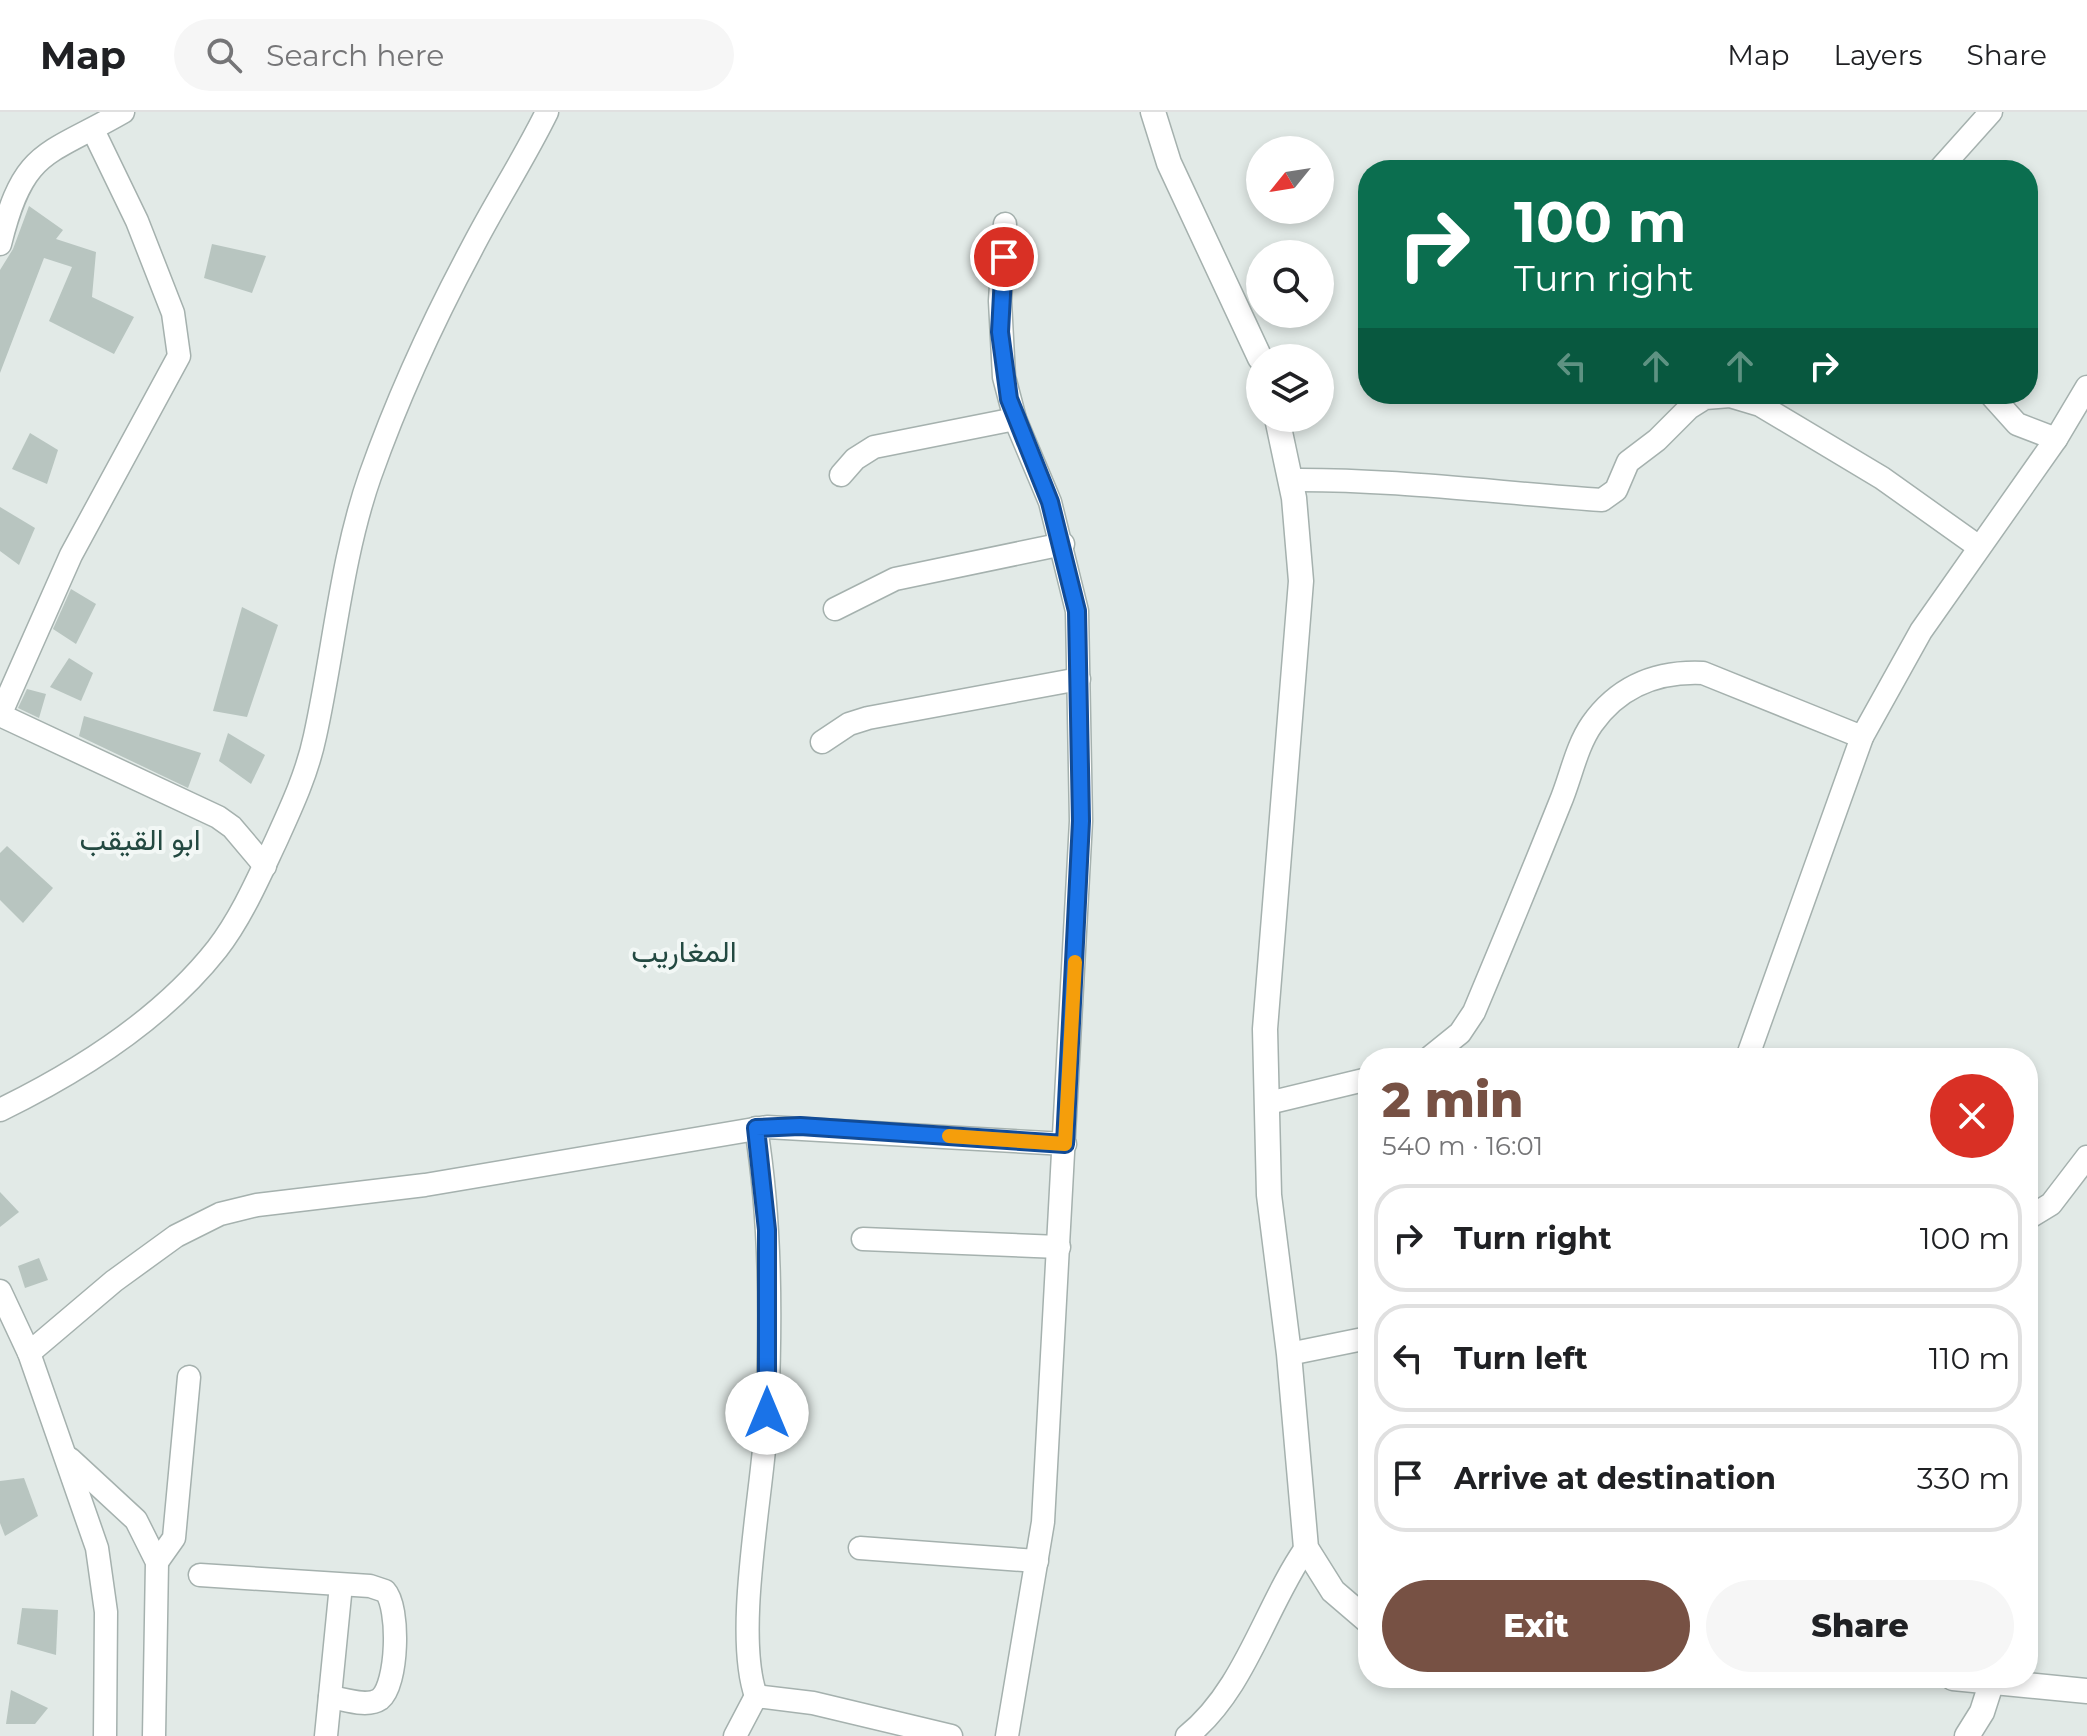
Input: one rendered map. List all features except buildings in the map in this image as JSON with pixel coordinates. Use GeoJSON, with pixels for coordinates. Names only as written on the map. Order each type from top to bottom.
{"type":"FeatureCollection","features":[{"type":"Feature","properties":{"kind":"street"},"geometry":{"type":"LineString","coordinates":[[0,244],[17,188],[36,161],[51,149],[123,112]]}},
{"type":"Feature","properties":{"kind":"street"},"geometry":{"type":"LineString","coordinates":[[0,1110],[61,1078],[150,1017],[181,989],[218,947],[265,866],[294,804],[315,739],[358,514],[388,424],[449,290],[547,112]]}},
{"type":"Feature","properties":{"kind":"street"},"geometry":{"type":"LineString","coordinates":[[1153,112],[1169,163],[1253,344]]}},
{"type":"Feature","properties":{"kind":"street"},"geometry":{"type":"LineString","coordinates":[[1948,160],[1991,112]]}},
{"type":"Feature","properties":{"kind":"street"},"geometry":{"type":"LineString","coordinates":[[93,130],[137,221],[173,313],[179,356],[71,555],[0,715],[218,817],[232,827],[265,866]]}},
{"type":"Feature","properties":{"kind":"street"},"geometry":{"type":"LineString","coordinates":[[1005,224],[1000,332],[1004,377],[1015,419],[1050,502],[1063,544],[1077,611],[1081,821],[1043,1522],[1007,1736]]}},
{"type":"Feature","properties":{"kind":"street"},"geometry":{"type":"LineString","coordinates":[[1751,1048],[1862,737],[1913,645],[2056,439],[2087,387]]}},
{"type":"Feature","properties":{"kind":"street"},"geometry":{"type":"LineString","coordinates":[[1290,480],[1364,479],[1488,493],[1602,500],[1616,490],[1628,462],[1695,404]]}},
{"type":"Feature","properties":{"kind":"street"},"geometry":{"type":"LineString","coordinates":[[1757,404],[1882,478],[1979,547]]}},
{"type":"Feature","properties":{"kind":"street"},"geometry":{"type":"LineString","coordinates":[[1999,404],[2017,424],[2056,439]]}},
{"type":"Feature","properties":{"kind":"street"},"geometry":{"type":"LineString","coordinates":[[841,475],[855,459],[874,447],[1015,419]]}},
{"type":"Feature","properties":{"kind":"street"},"geometry":{"type":"LineString","coordinates":[[1280,432],[1301,556],[1300,606],[1267,997],[1269,1195],[1289,1354],[1306,1548],[1333,1591],[1358,1612]]}},
{"type":"Feature","properties":{"kind":"street"},"geometry":{"type":"LineString","coordinates":[[835,609],[895,579],[1063,544]]}},
{"type":"Feature","properties":{"kind":"street"},"geometry":{"type":"LineString","coordinates":[[1441,1048],[1460,1033],[1474,1012],[1568,785],[1581,744],[1593,723],[1628,689],[1645,679],[1679,672],[1703,673],[1862,737]]}},
{"type":"Feature","properties":{"kind":"street"},"geometry":{"type":"LineString","coordinates":[[822,742],[849,724],[868,718],[1079,679]]}},
{"type":"Feature","properties":{"kind":"street"},"geometry":{"type":"LineString","coordinates":[[1268,1103],[1358,1081]]}},
{"type":"Feature","properties":{"kind":"street"},"geometry":{"type":"LineString","coordinates":[[29,1353],[147,1256],[176,1236],[220,1214],[257,1205],[425,1185],[603,1157],[756,1128],[800,1126],[1065,1144]]}},
{"type":"Feature","properties":{"kind":"street"},"geometry":{"type":"LineString","coordinates":[[735,1736],[756,1696],[749,1678],[749,1655],[767,1413],[767,1230],[756,1128]]}},
{"type":"Feature","properties":{"kind":"street"},"geometry":{"type":"LineString","coordinates":[[2038,1212],[2051,1204],[2087,1157]]}},
{"type":"Feature","properties":{"kind":"street"},"geometry":{"type":"LineString","coordinates":[[863,1239],[1059,1247]]}},
{"type":"Feature","properties":{"kind":"street"},"geometry":{"type":"LineString","coordinates":[[0,1291],[29,1353],[97,1548],[106,1612],[105,1736]]}},
{"type":"Feature","properties":{"kind":"street"},"geometry":{"type":"LineString","coordinates":[[1289,1354],[1358,1340]]}},
{"type":"Feature","properties":{"kind":"street"},"geometry":{"type":"LineString","coordinates":[[157,1562],[174,1538],[189,1377]]}},
{"type":"Feature","properties":{"kind":"street"},"geometry":{"type":"LineString","coordinates":[[67,1456],[136,1520],[157,1562],[154,1736]]}},
{"type":"Feature","properties":{"kind":"street"},"geometry":{"type":"LineString","coordinates":[[860,1548],[1037,1561]]}},
{"type":"Feature","properties":{"kind":"street"},"geometry":{"type":"LineString","coordinates":[[1187,1736],[1230,1686],[1306,1548]]}},
{"type":"Feature","properties":{"kind":"street"},"geometry":{"type":"LineString","coordinates":[[200,1575],[381,1588],[389,1595],[396,1617],[389,1682],[379,1699],[365,1703],[330,1697]]}},
{"type":"Feature","properties":{"kind":"street"},"geometry":{"type":"LineString","coordinates":[[326,1736],[341,1585]]}},
{"type":"Feature","properties":{"kind":"street"},"geometry":{"type":"LineString","coordinates":[[2038,1687],[2087,1691]]}},
{"type":"Feature","properties":{"kind":"street"},"geometry":{"type":"LineString","coordinates":[[1967,1736],[1982,1712],[1990,1688]]}},
{"type":"Feature","properties":{"kind":"street"},"geometry":{"type":"LineString","coordinates":[[756,1696],[813,1703],[951,1736]]}},
{"type":"Feature","properties":{"kind":"slow traffic"},"geometry":{"type":"LineString","coordinates":[[949,1136],[1065,1144],[1075,962]]}},
{"type":"Feature","properties":{"kind":"district","name":"ابو القيقب"},"geometry":{"type":"Point","coordinates":[140,839]}},
{"type":"Feature","properties":{"kind":"district","name":"المغاريب"},"geometry":{"type":"Point","coordinates":[684,951]}},
{"type":"Feature","properties":{"kind":"route"},"geometry":{"type":"LineString","coordinates":[[767,1413],[767,1230],[756,1128],[800,1126],[1065,1144],[1081,821],[1077,611],[1063,544],[1050,502],[1015,419],[1004,377],[1000,332],[1004,257]]}}]}
